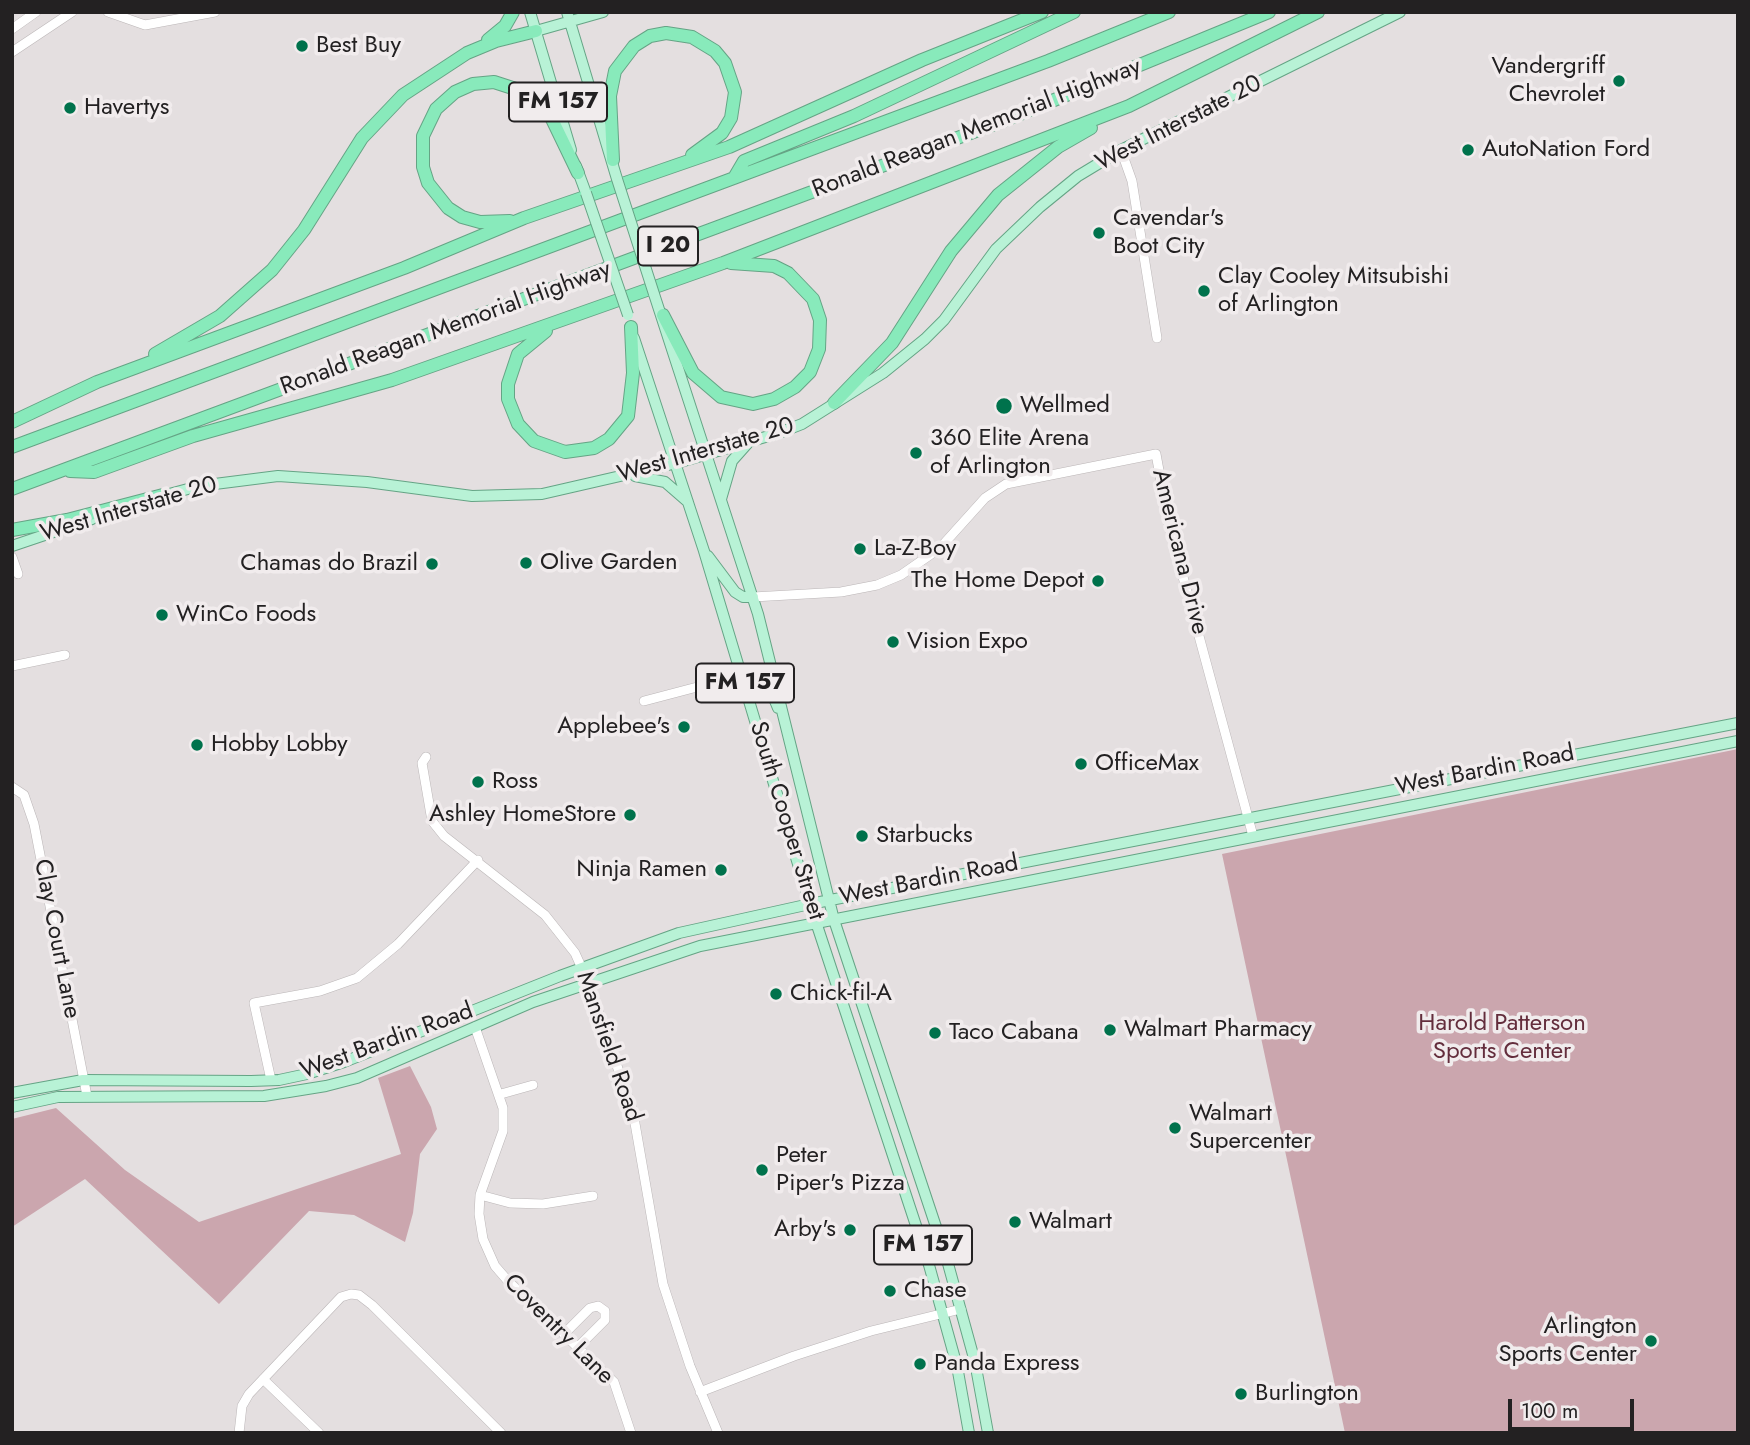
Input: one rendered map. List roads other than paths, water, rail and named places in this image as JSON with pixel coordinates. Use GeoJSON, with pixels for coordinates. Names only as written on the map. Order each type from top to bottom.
{"type":"FeatureCollection","features":[{"type":"Feature","properties":{"kind":"highway"},"geometry":{"type":"LineString","coordinates":[[12,422],[193,334],[241,300],[292,247],[344,164],[383,114],[403,95],[497,34],[513,12]]}},
{"type":"Feature","properties":{"kind":"highway"},"geometry":{"type":"LineString","coordinates":[[97,382],[378,278],[524,218],[729,148],[922,60],[1042,12]]}},
{"type":"Feature","properties":{"kind":"highway"},"geometry":{"type":"LineString","coordinates":[[734,178],[744,162],[866,110],[1074,12]]}},
{"type":"Feature","properties":{"kind":"highway","name":"Ronald Reagan Memorial Highway"},"geometry":{"type":"LineString","coordinates":[[12,447],[1035,66],[1169,12]]}},
{"type":"Feature","properties":{"kind":"highway","name":"Ronald Reagan Memorial Highway"},"geometry":{"type":"LineString","coordinates":[[12,489],[1003,121],[1269,12]]}},
{"type":"Feature","properties":{"kind":"highway"},"geometry":{"type":"LineString","coordinates":[[834,403],[892,343],[951,251],[998,195],[1058,147],[1129,106],[1318,12]]}},
{"type":"Feature","properties":{"kind":"highway"},"geometry":{"type":"LineString","coordinates":[[467,53],[496,41],[536,31]]}},
{"type":"Feature","properties":{"kind":"highway"},"geometry":{"type":"LineString","coordinates":[[613,160],[610,96],[615,71],[624,56],[650,36],[666,33],[692,37],[715,51],[725,63],[734,85],[735,105],[722,133],[712,143],[651,175]]}},
{"type":"Feature","properties":{"kind":"highway"},"geometry":{"type":"LineString","coordinates":[[524,218],[499,223],[462,217],[448,208],[428,183],[423,167],[423,136],[436,109],[455,92],[473,84],[495,82],[528,93],[550,115],[578,173]]}},
{"type":"Feature","properties":{"kind":"highway"},"geometry":{"type":"LineString","coordinates":[[63,471],[94,472],[192,436],[392,380],[723,262],[1129,106]]}},
{"type":"Feature","properties":{"kind":"highway"},"geometry":{"type":"LineString","coordinates":[[663,315],[693,373],[722,397],[753,404],[774,399],[795,387],[810,372],[819,349],[820,320],[813,299],[788,273],[774,266],[723,262]]}},
{"type":"Feature","properties":{"kind":"highway"},"geometry":{"type":"LineString","coordinates":[[587,310],[530,341],[518,354],[512,368],[508,384],[511,411],[527,435],[544,447],[579,452],[609,439],[621,427],[628,416],[632,391],[629,321]]}},
{"type":"Feature","properties":{"kind":"highway"},"geometry":{"type":"LineString","coordinates":[[12,530],[67,520],[163,495]]}},
{"type":"Feature","properties":{"kind":"main road","name":"South Cooper Street"},"geometry":{"type":"LineString","coordinates":[[530,12],[578,173],[677,463],[810,904],[943,1313],[969,1433]]}},
{"type":"Feature","properties":{"kind":"main road"},"geometry":{"type":"LineString","coordinates":[[536,31],[568,17],[604,12]]}},
{"type":"Feature","properties":{"kind":"main road","name":"West Interstate 20"},"geometry":{"type":"LineString","coordinates":[[12,546],[163,495],[212,484],[290,476],[367,482],[472,496],[542,494],[677,463],[802,424],[883,373],[925,339],[944,320],[996,248],[1078,176],[1121,150],[1400,12]]}},
{"type":"Feature","properties":{"kind":"main road","name":"South Cooper Street"},"geometry":{"type":"LineString","coordinates":[[568,17],[617,179],[753,597],[834,920],[961,1309],[975,1362],[988,1433]]}},
{"type":"Feature","properties":{"kind":"main road"},"geometry":{"type":"LineString","coordinates":[[721,499],[732,461],[750,441]]}},
{"type":"Feature","properties":{"kind":"main road"},"geometry":{"type":"LineString","coordinates":[[626,476],[647,476],[665,482],[690,504]]}},
{"type":"Feature","properties":{"kind":"main road"},"geometry":{"type":"LineString","coordinates":[[704,551],[735,592],[743,597],[753,597]]}},
{"type":"Feature","properties":{"kind":"main road"},"geometry":{"type":"LineString","coordinates":[[744,683],[764,686],[773,695],[792,747]]}},
{"type":"Feature","properties":{"kind":"main road","name":"West Bardin Road"},"geometry":{"type":"LineString","coordinates":[[12,1093],[83,1080],[271,1080],[344,1062],[582,968],[680,933],[810,904],[1547,758],[1738,723]]}},
{"type":"Feature","properties":{"kind":"main road","name":"West Bardin Road"},"geometry":{"type":"LineString","coordinates":[[12,1107],[58,1097],[264,1096],[326,1086],[357,1078],[589,982],[700,946],[1738,741]]}},
{"type":"Feature","properties":{"kind":"main road"},"geometry":{"type":"LineString","coordinates":[[1547,758],[1550,776]]}},
{"type":"Feature","properties":{"kind":"main road"},"geometry":{"type":"LineString","coordinates":[[1045,858],[1050,875]]}},
{"type":"Feature","properties":{"kind":"street"},"geometry":{"type":"LineString","coordinates":[[12,29],[36,12]]}},
{"type":"Feature","properties":{"kind":"street"},"geometry":{"type":"LineString","coordinates":[[12,52],[72,12]]}},
{"type":"Feature","properties":{"kind":"street"},"geometry":{"type":"LineString","coordinates":[[108,12],[145,25],[215,12]]}},
{"type":"Feature","properties":{"kind":"street"},"geometry":{"type":"LineString","coordinates":[[1121,150],[1132,181],[1157,338]]}},
{"type":"Feature","properties":{"kind":"street","name":"Americana Drive"},"geometry":{"type":"LineString","coordinates":[[753,597],[841,592],[877,585],[901,575],[940,548],[985,498],[1006,484],[1156,454],[1169,525],[1253,836]]}},
{"type":"Feature","properties":{"kind":"street"},"geometry":{"type":"LineString","coordinates":[[12,557],[18,574]]}},
{"type":"Feature","properties":{"kind":"street"},"geometry":{"type":"LineString","coordinates":[[12,666],[65,655]]}},
{"type":"Feature","properties":{"kind":"street"},"geometry":{"type":"LineString","coordinates":[[644,701],[701,685],[744,683]]}},
{"type":"Feature","properties":{"kind":"street","name":"Mansfield Road"},"geometry":{"type":"LineString","coordinates":[[426,757],[422,763],[432,821],[444,836],[545,915],[561,932],[589,982],[633,1112],[663,1284],[700,1392],[718,1433]]}},
{"type":"Feature","properties":{"kind":"street","name":"Clay Court Lane"},"geometry":{"type":"LineString","coordinates":[[13,788],[24,795],[34,824],[87,1096]]}},
{"type":"Feature","properties":{"kind":"street"},"geometry":{"type":"LineString","coordinates":[[271,1080],[254,1003],[320,991],[357,978],[398,944],[478,860]]}},
{"type":"Feature","properties":{"kind":"street","name":"Coventry Lane"},"geometry":{"type":"LineString","coordinates":[[475,1027],[501,1094],[503,1131],[480,1195],[479,1214],[483,1239],[495,1266],[508,1281],[614,1382],[631,1433]]}},
{"type":"Feature","properties":{"kind":"street"},"geometry":{"type":"LineString","coordinates":[[501,1094],[533,1086]]}},
{"type":"Feature","properties":{"kind":"street"},"geometry":{"type":"LineString","coordinates":[[480,1195],[510,1203],[543,1204],[593,1196]]}},
{"type":"Feature","properties":{"kind":"street"},"geometry":{"type":"LineString","coordinates":[[239,1433],[242,1406],[263,1379],[341,1297],[351,1294],[359,1295],[372,1305],[501,1433]]}},
{"type":"Feature","properties":{"kind":"street"},"geometry":{"type":"LineString","coordinates":[[564,1334],[590,1308],[598,1306],[605,1311],[605,1320],[578,1347]]}},
{"type":"Feature","properties":{"kind":"street"},"geometry":{"type":"LineString","coordinates":[[700,1392],[828,1345],[961,1309]]}},
{"type":"Feature","properties":{"kind":"street"},"geometry":{"type":"LineString","coordinates":[[263,1379],[318,1433]]}},
{"type":"Feature","properties":{"kind":"place","name":"Best Buy"},"geometry":{"type":"Point","coordinates":[302,46]}},
{"type":"Feature","properties":{"kind":"place","name":"Vandergriff Chevrolet"},"geometry":{"type":"Point","coordinates":[1619,81]}},
{"type":"Feature","properties":{"kind":"place","name":"Havertys"},"geometry":{"type":"Point","coordinates":[70,108]}},
{"type":"Feature","properties":{"kind":"place","name":"AutoNation Ford"},"geometry":{"type":"Point","coordinates":[1468,150]}},
{"type":"Feature","properties":{"kind":"place","name":"Cavendar's Boot City"},"geometry":{"type":"Point","coordinates":[1099,233]}},
{"type":"Feature","properties":{"kind":"place","name":"Clay Cooley Mitsubishi of Arlington"},"geometry":{"type":"Point","coordinates":[1204,291]}},
{"type":"Feature","properties":{"kind":"place","name":"Wellmed"},"geometry":{"type":"Point","coordinates":[1004,406]}},
{"type":"Feature","properties":{"kind":"place","name":"360 Elite Arena of Arlington"},"geometry":{"type":"Point","coordinates":[916,453]}},
{"type":"Feature","properties":{"kind":"place","name":"La-Z-Boy"},"geometry":{"type":"Point","coordinates":[860,549]}},
{"type":"Feature","properties":{"kind":"place","name":"Olive Garden"},"geometry":{"type":"Point","coordinates":[526,563]}},
{"type":"Feature","properties":{"kind":"place","name":"Chamas do Brazil"},"geometry":{"type":"Point","coordinates":[432,564]}},
{"type":"Feature","properties":{"kind":"place","name":"The Home Depot"},"geometry":{"type":"Point","coordinates":[1098,581]}},
{"type":"Feature","properties":{"kind":"place","name":"WinCo Foods"},"geometry":{"type":"Point","coordinates":[162,615]}},
{"type":"Feature","properties":{"kind":"place","name":"Vision Expo"},"geometry":{"type":"Point","coordinates":[893,642]}},
{"type":"Feature","properties":{"kind":"place","name":"Applebee's"},"geometry":{"type":"Point","coordinates":[684,727]}},
{"type":"Feature","properties":{"kind":"place","name":"Hobby Lobby"},"geometry":{"type":"Point","coordinates":[197,745]}},
{"type":"Feature","properties":{"kind":"place","name":"OfficeMax"},"geometry":{"type":"Point","coordinates":[1081,764]}},
{"type":"Feature","properties":{"kind":"place","name":"Ross"},"geometry":{"type":"Point","coordinates":[478,782]}},
{"type":"Feature","properties":{"kind":"place","name":"Ashley HomeStore"},"geometry":{"type":"Point","coordinates":[630,815]}},
{"type":"Feature","properties":{"kind":"place","name":"Starbucks"},"geometry":{"type":"Point","coordinates":[862,836]}},
{"type":"Feature","properties":{"kind":"place","name":"Ninja Ramen"},"geometry":{"type":"Point","coordinates":[721,870]}},
{"type":"Feature","properties":{"kind":"place","name":"Chick-fil-A"},"geometry":{"type":"Point","coordinates":[776,994]}},
{"type":"Feature","properties":{"kind":"place","name":"Walmart Pharmacy"},"geometry":{"type":"Point","coordinates":[1110,1030]}},
{"type":"Feature","properties":{"kind":"place","name":"Taco Cabana"},"geometry":{"type":"Point","coordinates":[935,1033]}},
{"type":"Feature","properties":{"kind":"place","name":"Walmart Supercenter"},"geometry":{"type":"Point","coordinates":[1175,1128]}},
{"type":"Feature","properties":{"kind":"place","name":"Peter Piper's Pizza"},"geometry":{"type":"Point","coordinates":[762,1170]}},
{"type":"Feature","properties":{"kind":"place","name":"Walmart"},"geometry":{"type":"Point","coordinates":[1015,1222]}},
{"type":"Feature","properties":{"kind":"place","name":"Arby's"},"geometry":{"type":"Point","coordinates":[850,1230]}},
{"type":"Feature","properties":{"kind":"place","name":"Chase"},"geometry":{"type":"Point","coordinates":[890,1291]}},
{"type":"Feature","properties":{"kind":"place","name":"Arlington Sports Center"},"geometry":{"type":"Point","coordinates":[1651,1341]}},
{"type":"Feature","properties":{"kind":"place","name":"Panda Express"},"geometry":{"type":"Point","coordinates":[920,1364]}},
{"type":"Feature","properties":{"kind":"place","name":"Burlington"},"geometry":{"type":"Point","coordinates":[1241,1394]}},
{"type":"Feature","properties":{"kind":"park label","name":"Harold Patterson Sports Center"},"geometry":{"type":"Point","coordinates":[1502,1038]}}]}
